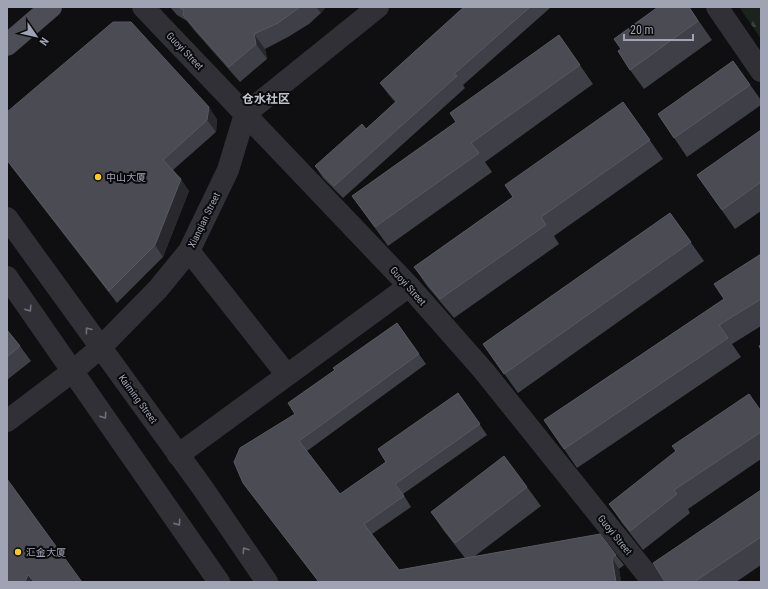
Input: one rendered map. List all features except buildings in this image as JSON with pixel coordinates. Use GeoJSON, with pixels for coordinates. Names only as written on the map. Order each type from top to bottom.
{"type":"FeatureCollection","features":[{"type":"Feature","properties":{"kind":"main road"},"geometry":{"type":"LineString","coordinates":[[7,45],[51,7]]}},
{"type":"Feature","properties":{"kind":"street","name":"Guoyi Street"},"geometry":{"type":"LineString","coordinates":[[143,7],[409,286],[482,370],[653,582]]}},
{"type":"Feature","properties":{"kind":"street"},"geometry":{"type":"LineString","coordinates":[[245,114],[378,7]]}},
{"type":"Feature","properties":{"kind":"street"},"geometry":{"type":"LineString","coordinates":[[717,7],[761,71]]}},
{"type":"Feature","properties":{"kind":"street","name":"Xianqian Street"},"geometry":{"type":"LineString","coordinates":[[7,421],[73,371],[101,347],[158,289],[189,251],[228,170],[245,114]]}},
{"type":"Feature","properties":{"kind":"street","name":"Kaiming Street"},"geometry":{"type":"LineString","coordinates":[[7,218],[202,487],[267,582]]}},
{"type":"Feature","properties":{"kind":"street"},"geometry":{"type":"LineString","coordinates":[[189,251],[287,374]]}},
{"type":"Feature","properties":{"kind":"street"},"geometry":{"type":"LineString","coordinates":[[7,277],[219,582]]}},
{"type":"Feature","properties":{"kind":"street"},"geometry":{"type":"LineString","coordinates":[[178,455],[409,286]]}},
{"type":"Feature","properties":{"kind":"green space"},"geometry":{"type":"Polygon","coordinates":[[[761,7],[761,39],[740,8],[761,7]]]}},
{"type":"Feature","properties":{"kind":"place","name":"中山大厦"},"geometry":{"type":"Point","coordinates":[98,177]}},
{"type":"Feature","properties":{"kind":"place","name":"汇金大厦"},"geometry":{"type":"Point","coordinates":[18,552]}},
{"type":"Feature","properties":{"kind":"district","name":"仓水社区"},"geometry":{"type":"Point","coordinates":[266,99]}}]}
